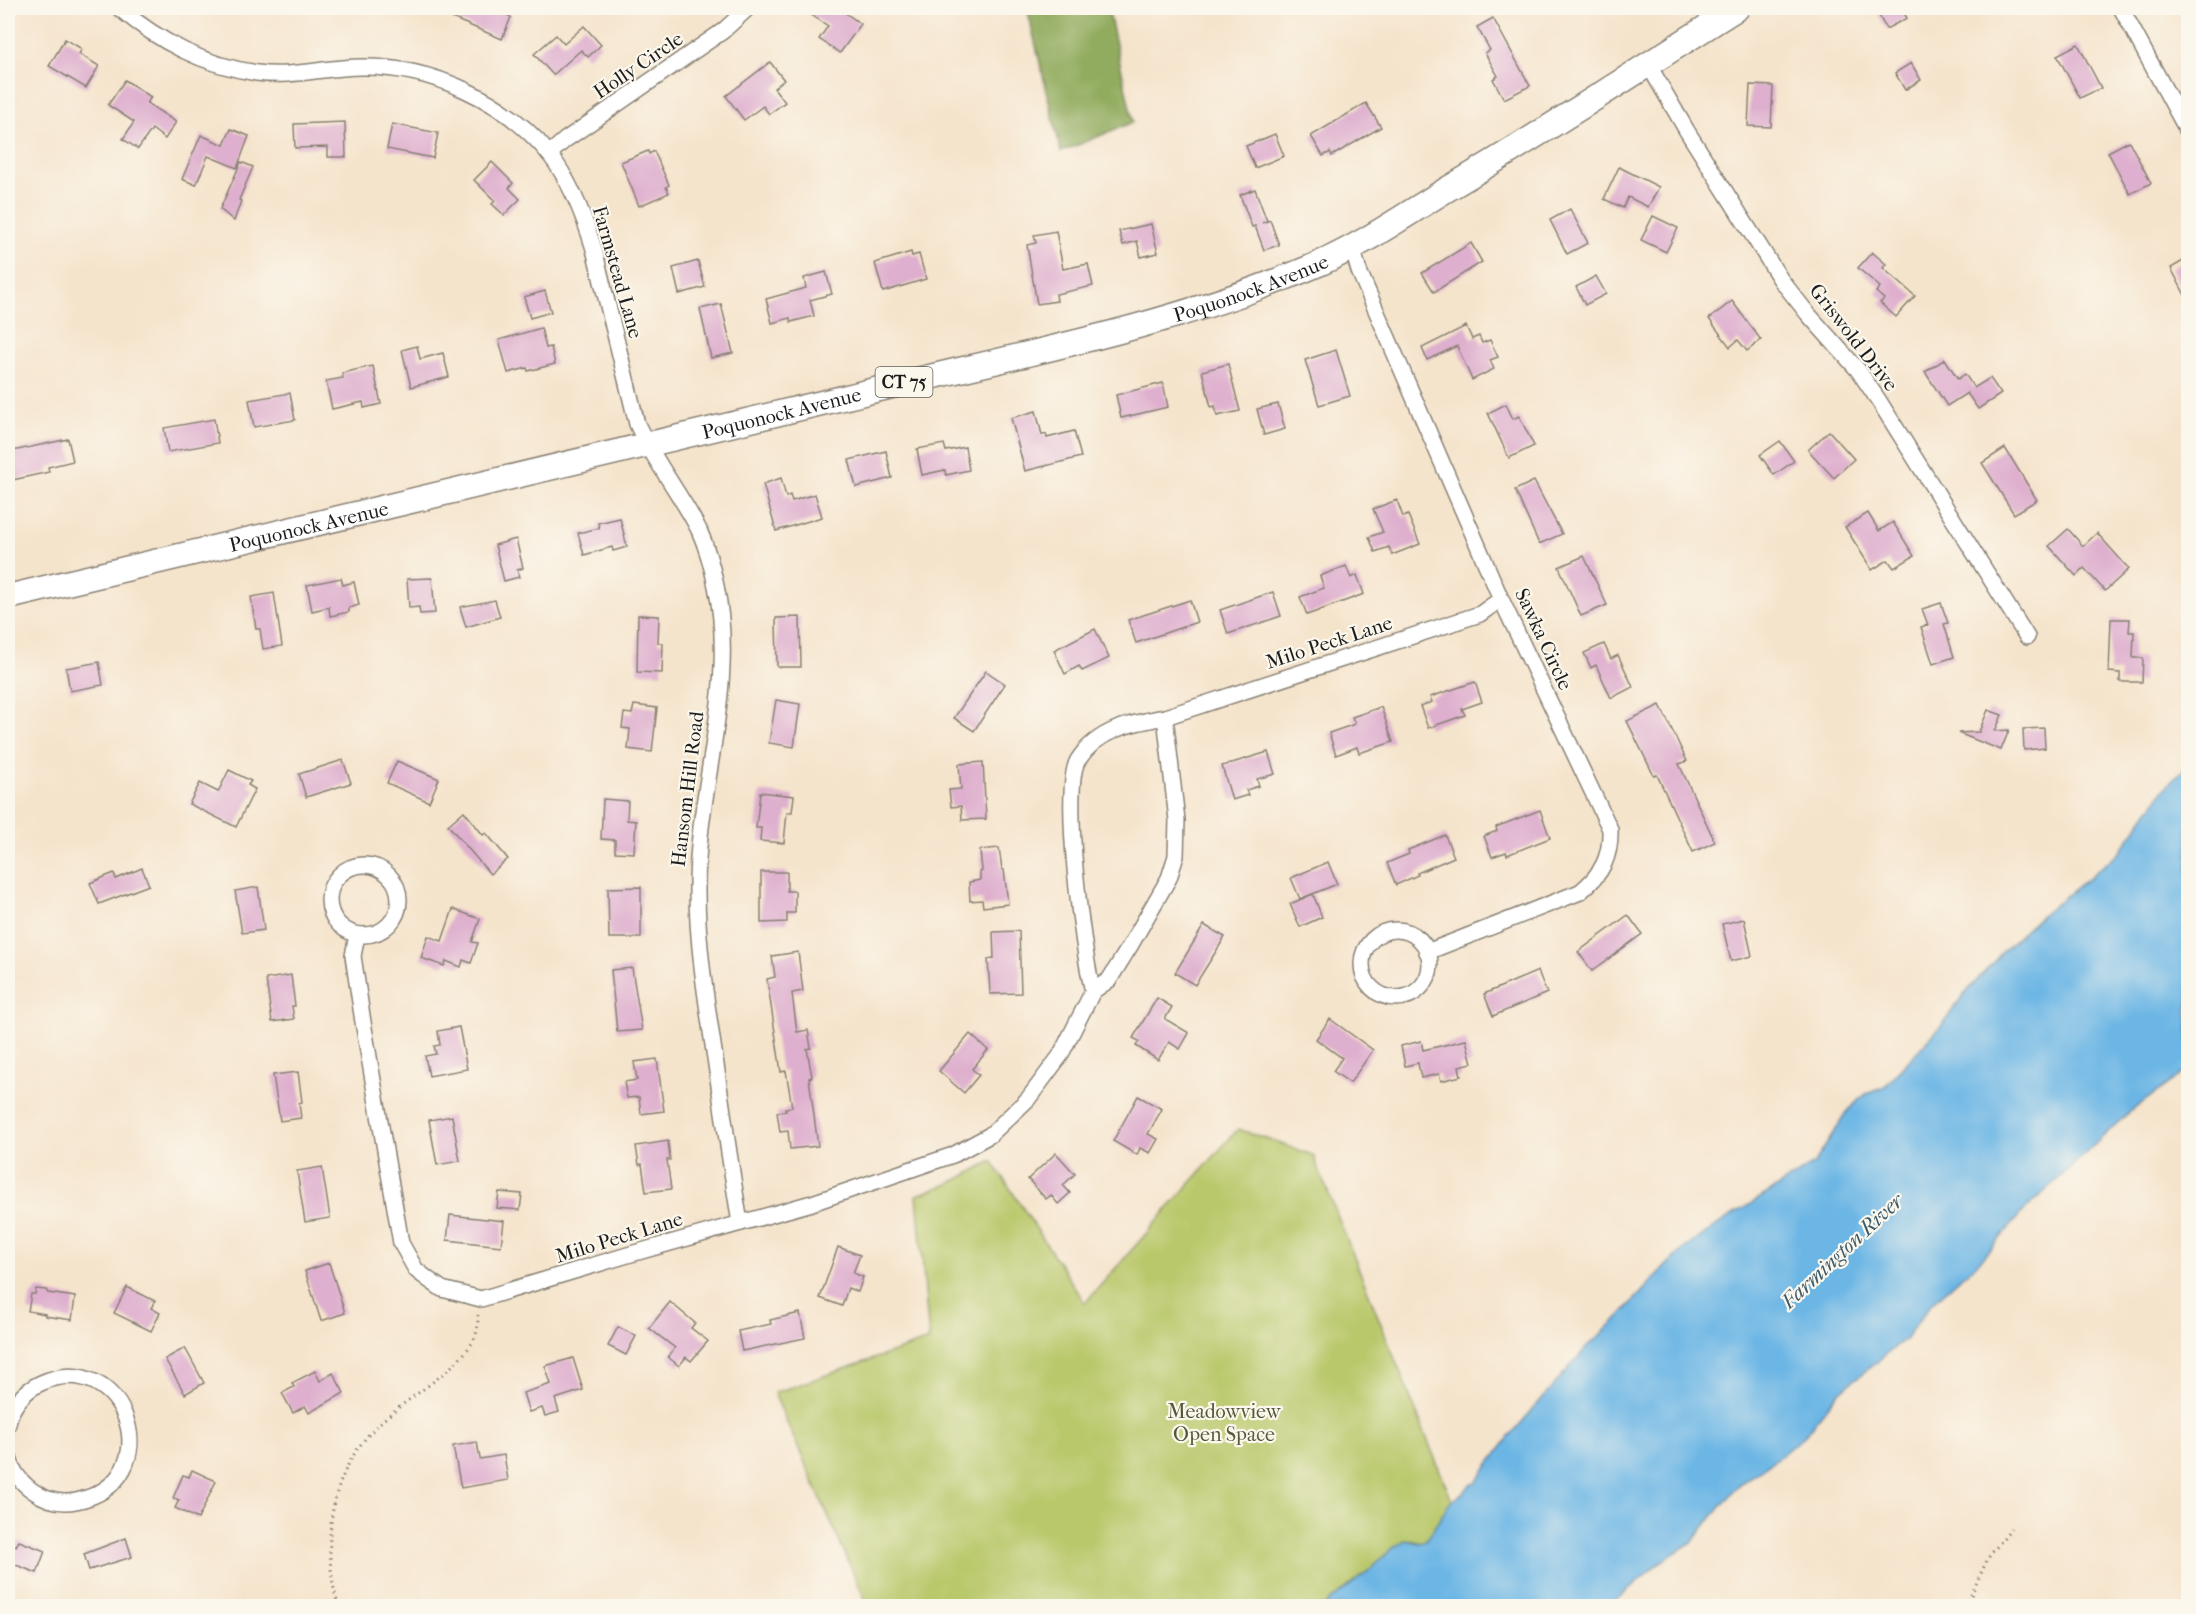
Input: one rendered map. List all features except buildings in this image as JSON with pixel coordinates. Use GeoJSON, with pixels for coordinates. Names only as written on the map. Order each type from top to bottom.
{"type":"FeatureCollection","features":[{"type":"Feature","properties":{"kind":"main road","name":"Poquonock Avenue"},"geometry":{"type":"LineString","coordinates":[[8,597],[647,446],[1202,308],[1311,267],[1352,247],[1485,168],[1737,8]]}},
{"type":"Feature","properties":{"kind":"street","name":"Farmstead Lane"},"geometry":{"type":"LineString","coordinates":[[119,8],[143,27],[178,49],[197,58],[230,68],[282,75],[360,67],[385,68],[424,75],[485,100],[517,123],[549,154],[569,185],[588,229],[637,424],[647,446]]}},
{"type":"Feature","properties":{"kind":"street","name":"Holly Circle"},"geometry":{"type":"LineString","coordinates":[[549,154],[723,32],[748,8]]}},
{"type":"Feature","properties":{"kind":"street"},"geometry":{"type":"LineString","coordinates":[[2121,8],[2188,132]]}},
{"type":"Feature","properties":{"kind":"street","name":"Griswold Drive"},"geometry":{"type":"LineString","coordinates":[[1648,64],[1687,131],[1782,280],[1808,314],[1858,370],[2027,637]]}},
{"type":"Feature","properties":{"kind":"street","name":"Sawka Circle"},"geometry":{"type":"LineString","coordinates":[[1352,247],[1359,271],[1501,599],[1605,814],[1610,829],[1608,853],[1603,869],[1580,892],[1427,952]]}},
{"type":"Feature","properties":{"kind":"street","name":"Hansom Hill Road"},"geometry":{"type":"LineString","coordinates":[[647,446],[681,498],[709,555],[721,619],[723,670],[702,809],[697,892],[706,998],[740,1223]]}},
{"type":"Feature","properties":{"kind":"street","name":"Milo Peck Lane"},"geometry":{"type":"LineString","coordinates":[[1093,991],[1086,967],[1073,843],[1071,784],[1077,762],[1105,734],[1131,724],[1165,717],[1480,614],[1501,599]]}},
{"type":"Feature","properties":{"kind":"street","name":"Milo Peck Lane"},"geometry":{"type":"LineString","coordinates":[[357,935],[353,956],[401,1243],[416,1270],[442,1289],[481,1299],[519,1289],[903,1173],[953,1155],[982,1140],[1008,1119],[1041,1084],[1060,1056],[1093,991],[1109,980],[1169,878],[1176,856],[1177,820],[1165,717]]}},
{"type":"Feature","properties":{"kind":"street"},"geometry":{"type":"LineString","coordinates":[[362,864],[374,866],[393,879],[398,890],[398,908],[390,924],[381,932],[357,935],[337,924],[328,903],[329,892],[341,872],[351,866],[362,864]]}},
{"type":"Feature","properties":{"kind":"street"},"geometry":{"type":"LineString","coordinates":[[1398,930],[1410,933],[1419,940],[1427,952],[1430,963],[1423,985],[1414,993],[1403,998],[1381,995],[1371,988],[1365,978],[1362,967],[1363,956],[1368,945],[1376,937],[1387,932],[1398,930]]}},
{"type":"Feature","properties":{"kind":"street"},"geometry":{"type":"LineString","coordinates":[[8,1422],[18,1401],[33,1387],[52,1378],[74,1376],[94,1382],[111,1394],[124,1411],[130,1431],[129,1452],[122,1471],[109,1487],[92,1497],[72,1502],[52,1500],[33,1492],[18,1478],[8,1453]]}},
{"type":"Feature","properties":{"kind":"path"},"geometry":{"type":"LineString","coordinates":[[338,1606],[332,1577],[329,1532],[332,1509],[341,1481],[354,1455],[371,1431],[449,1368],[470,1347],[478,1328],[478,1298]]}},
{"type":"Feature","properties":{"kind":"path"},"geometry":{"type":"LineString","coordinates":[[1966,1606],[1988,1558],[2011,1527]]}},
{"type":"Feature","properties":{"kind":"green space"},"geometry":{"type":"Polygon","coordinates":[[[1027,8],[1108,8],[1133,122],[1061,152],[1027,8]]]}},
{"type":"Feature","properties":{"kind":"green space","name":"Meadowview Open Space"},"geometry":{"type":"Polygon","coordinates":[[[1238,1129],[1313,1155],[1452,1501],[1431,1534],[1423,1543],[1409,1540],[1395,1546],[1324,1606],[868,1606],[774,1393],[929,1340],[917,1195],[951,1183],[992,1161],[1085,1303],[1238,1129]]]}},
{"type":"Feature","properties":{"kind":"water","name":"Farmington River"},"geometry":{"type":"Polygon","coordinates":[[[2188,765],[2188,1069],[2126,1115],[2019,1216],[1985,1256],[1931,1304],[1905,1339],[1838,1393],[1804,1436],[1740,1484],[1692,1542],[1659,1563],[1609,1606],[1324,1606],[1395,1546],[1405,1540],[1420,1543],[1426,1541],[1448,1505],[1477,1480],[1509,1437],[1587,1347],[1682,1250],[1723,1221],[1814,1164],[1849,1109],[1866,1094],[1883,1088],[1943,1024],[1961,998],[2006,948],[2036,920],[2120,852],[2164,789],[2188,765]]]}}]}
